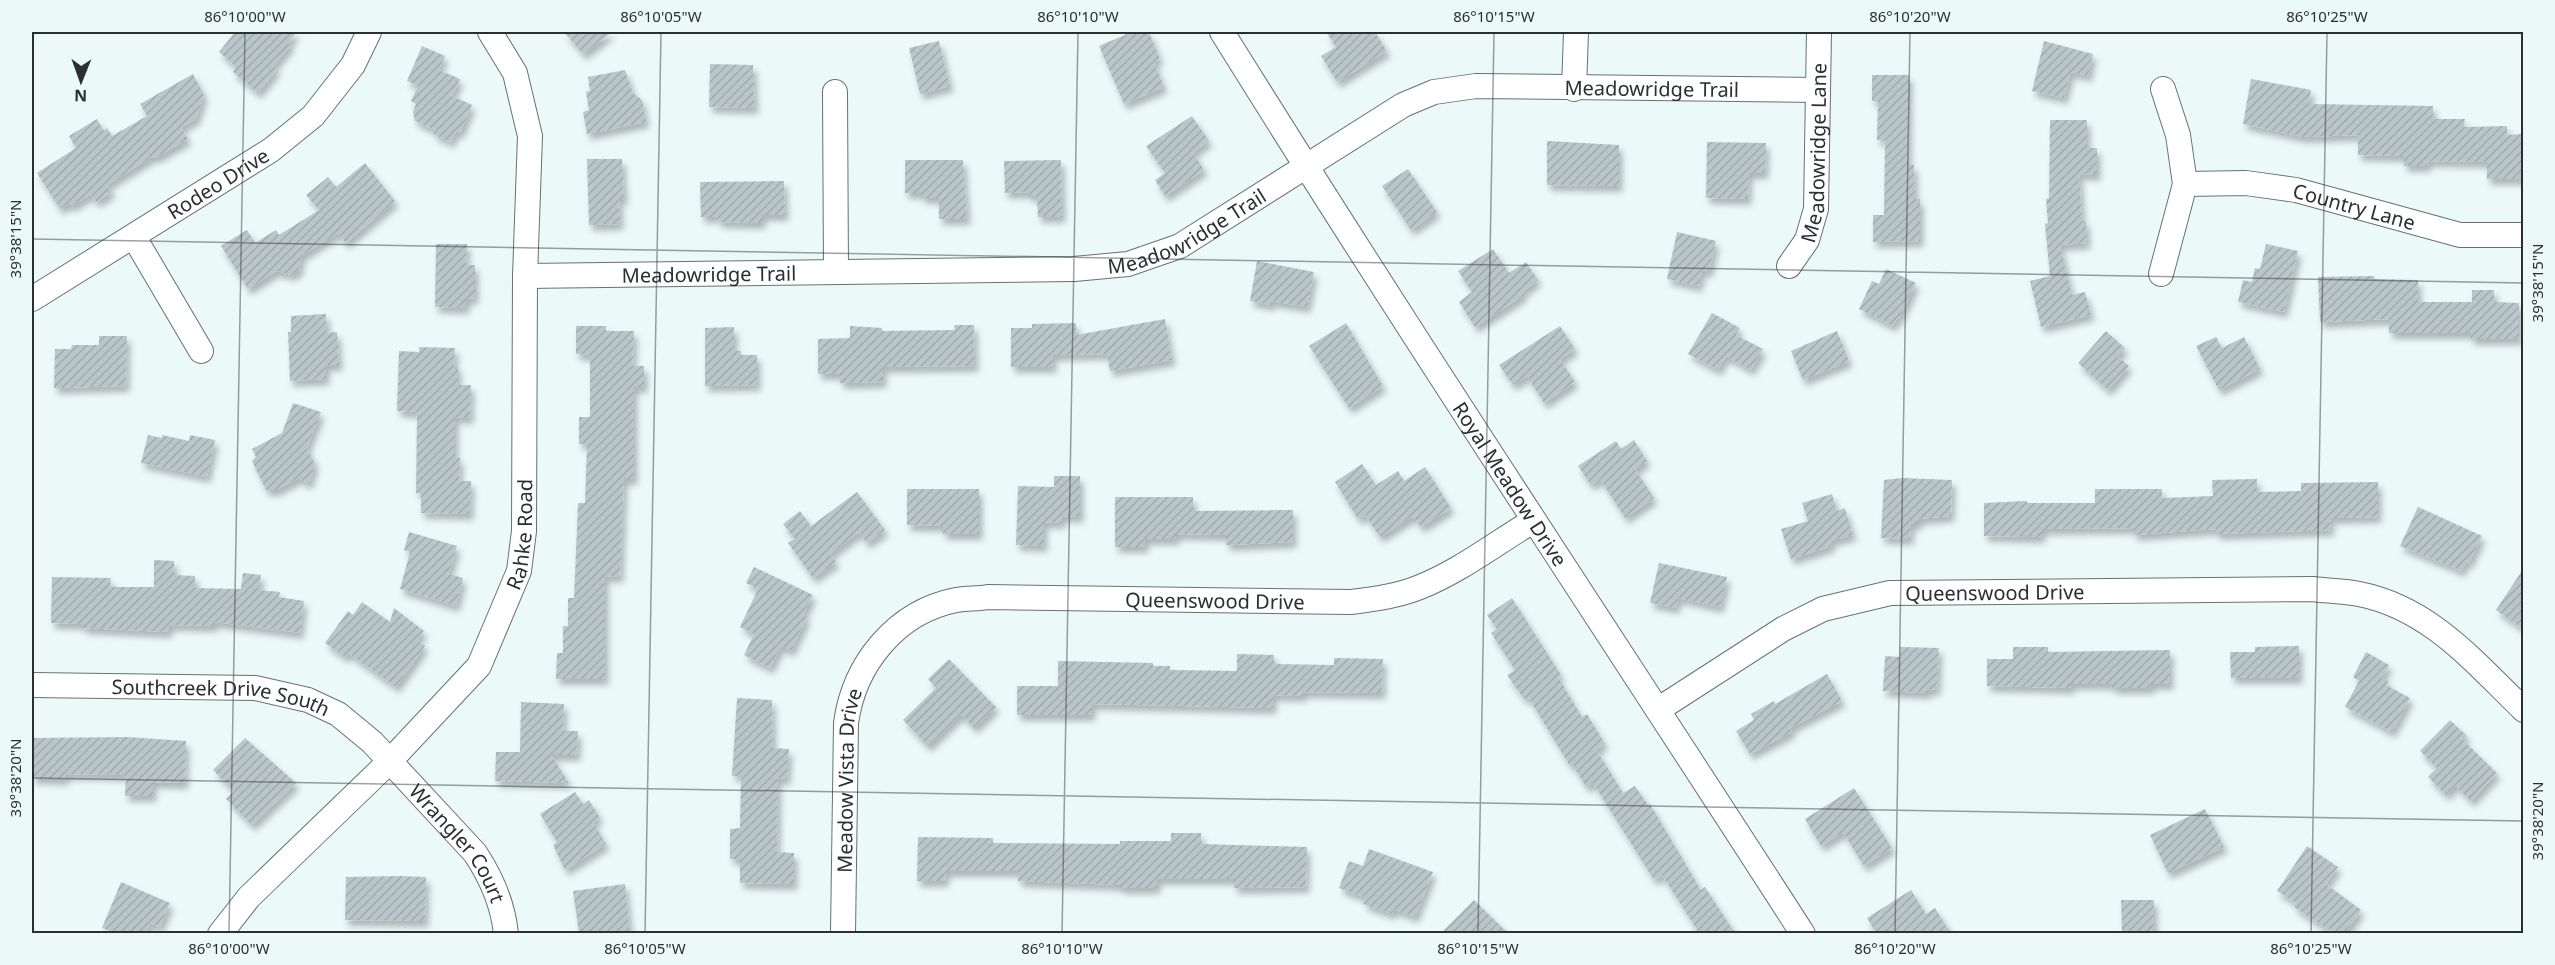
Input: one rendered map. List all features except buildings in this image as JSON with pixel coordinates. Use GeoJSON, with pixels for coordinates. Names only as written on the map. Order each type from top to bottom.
{"type":"FeatureCollection","features":[{"type":"Feature","properties":{"kind":"street","name":"Rodeo Drive"},"geometry":{"type":"LineString","coordinates":[[32,299],[271,150],[313,116],[353,65],[369,32]]}},
{"type":"Feature","properties":{"kind":"street","name":"Rahke Road"},"geometry":{"type":"LineString","coordinates":[[220,933],[249,897],[390,761],[479,666],[519,571],[524,531],[525,276],[530,136],[515,73],[490,32]]}},
{"type":"Feature","properties":{"kind":"street","name":"Royal Meadow Drive"},"geometry":{"type":"LineString","coordinates":[[1222,32],[1533,521],[1803,933]]}},
{"type":"Feature","properties":{"kind":"street"},"geometry":{"type":"LineString","coordinates":[[1574,89],[1576,32]]}},
{"type":"Feature","properties":{"kind":"street","name":"Meadowridge Lane"},"geometry":{"type":"LineString","coordinates":[[1789,266],[1807,240],[1816,209],[1819,32]]}},
{"type":"Feature","properties":{"kind":"street","name":"Meadowridge Trail"},"geometry":{"type":"LineString","coordinates":[[525,276],[1074,269],[1128,264],[1180,246],[1403,105],[1434,92],[1476,86],[1574,89],[1818,90]]}},
{"type":"Feature","properties":{"kind":"street"},"geometry":{"type":"LineString","coordinates":[[2161,274],[2185,184],[2178,135],[2163,89]]}},
{"type":"Feature","properties":{"kind":"street"},"geometry":{"type":"LineString","coordinates":[[835,92],[836,272]]}},
{"type":"Feature","properties":{"kind":"street","name":"Country Lane"},"geometry":{"type":"LineString","coordinates":[[2185,184],[2246,183],[2296,190],[2460,235],[2523,236]]}},
{"type":"Feature","properties":{"kind":"street"},"geometry":{"type":"LineString","coordinates":[[134,237],[201,351]]}},
{"type":"Feature","properties":{"kind":"street","name":"Queenswood Drive"},"geometry":{"type":"LineString","coordinates":[[888,637],[924,611],[966,598],[1351,602],[1386,597],[1418,588],[1439,578],[1533,521]]}},
{"type":"Feature","properties":{"kind":"street","name":"Queenswood Drive"},"geometry":{"type":"LineString","coordinates":[[1659,710],[1783,629],[1823,609],[1890,593],[2313,589],[2360,594],[2413,612],[2445,633],[2523,710]]}},
{"type":"Feature","properties":{"kind":"street","name":"Meadow Vista Drive"},"geometry":{"type":"LineString","coordinates":[[843,933],[847,712],[861,671],[873,652],[888,637]]}},
{"type":"Feature","properties":{"kind":"street","name":"Southcreek Drive South"},"geometry":{"type":"LineString","coordinates":[[32,685],[255,688],[298,696],[338,714],[356,727],[390,761]]}},
{"type":"Feature","properties":{"kind":"street","name":"Wrangler Court"},"geometry":{"type":"LineString","coordinates":[[390,761],[481,862],[504,915],[506,933]]}}]}
